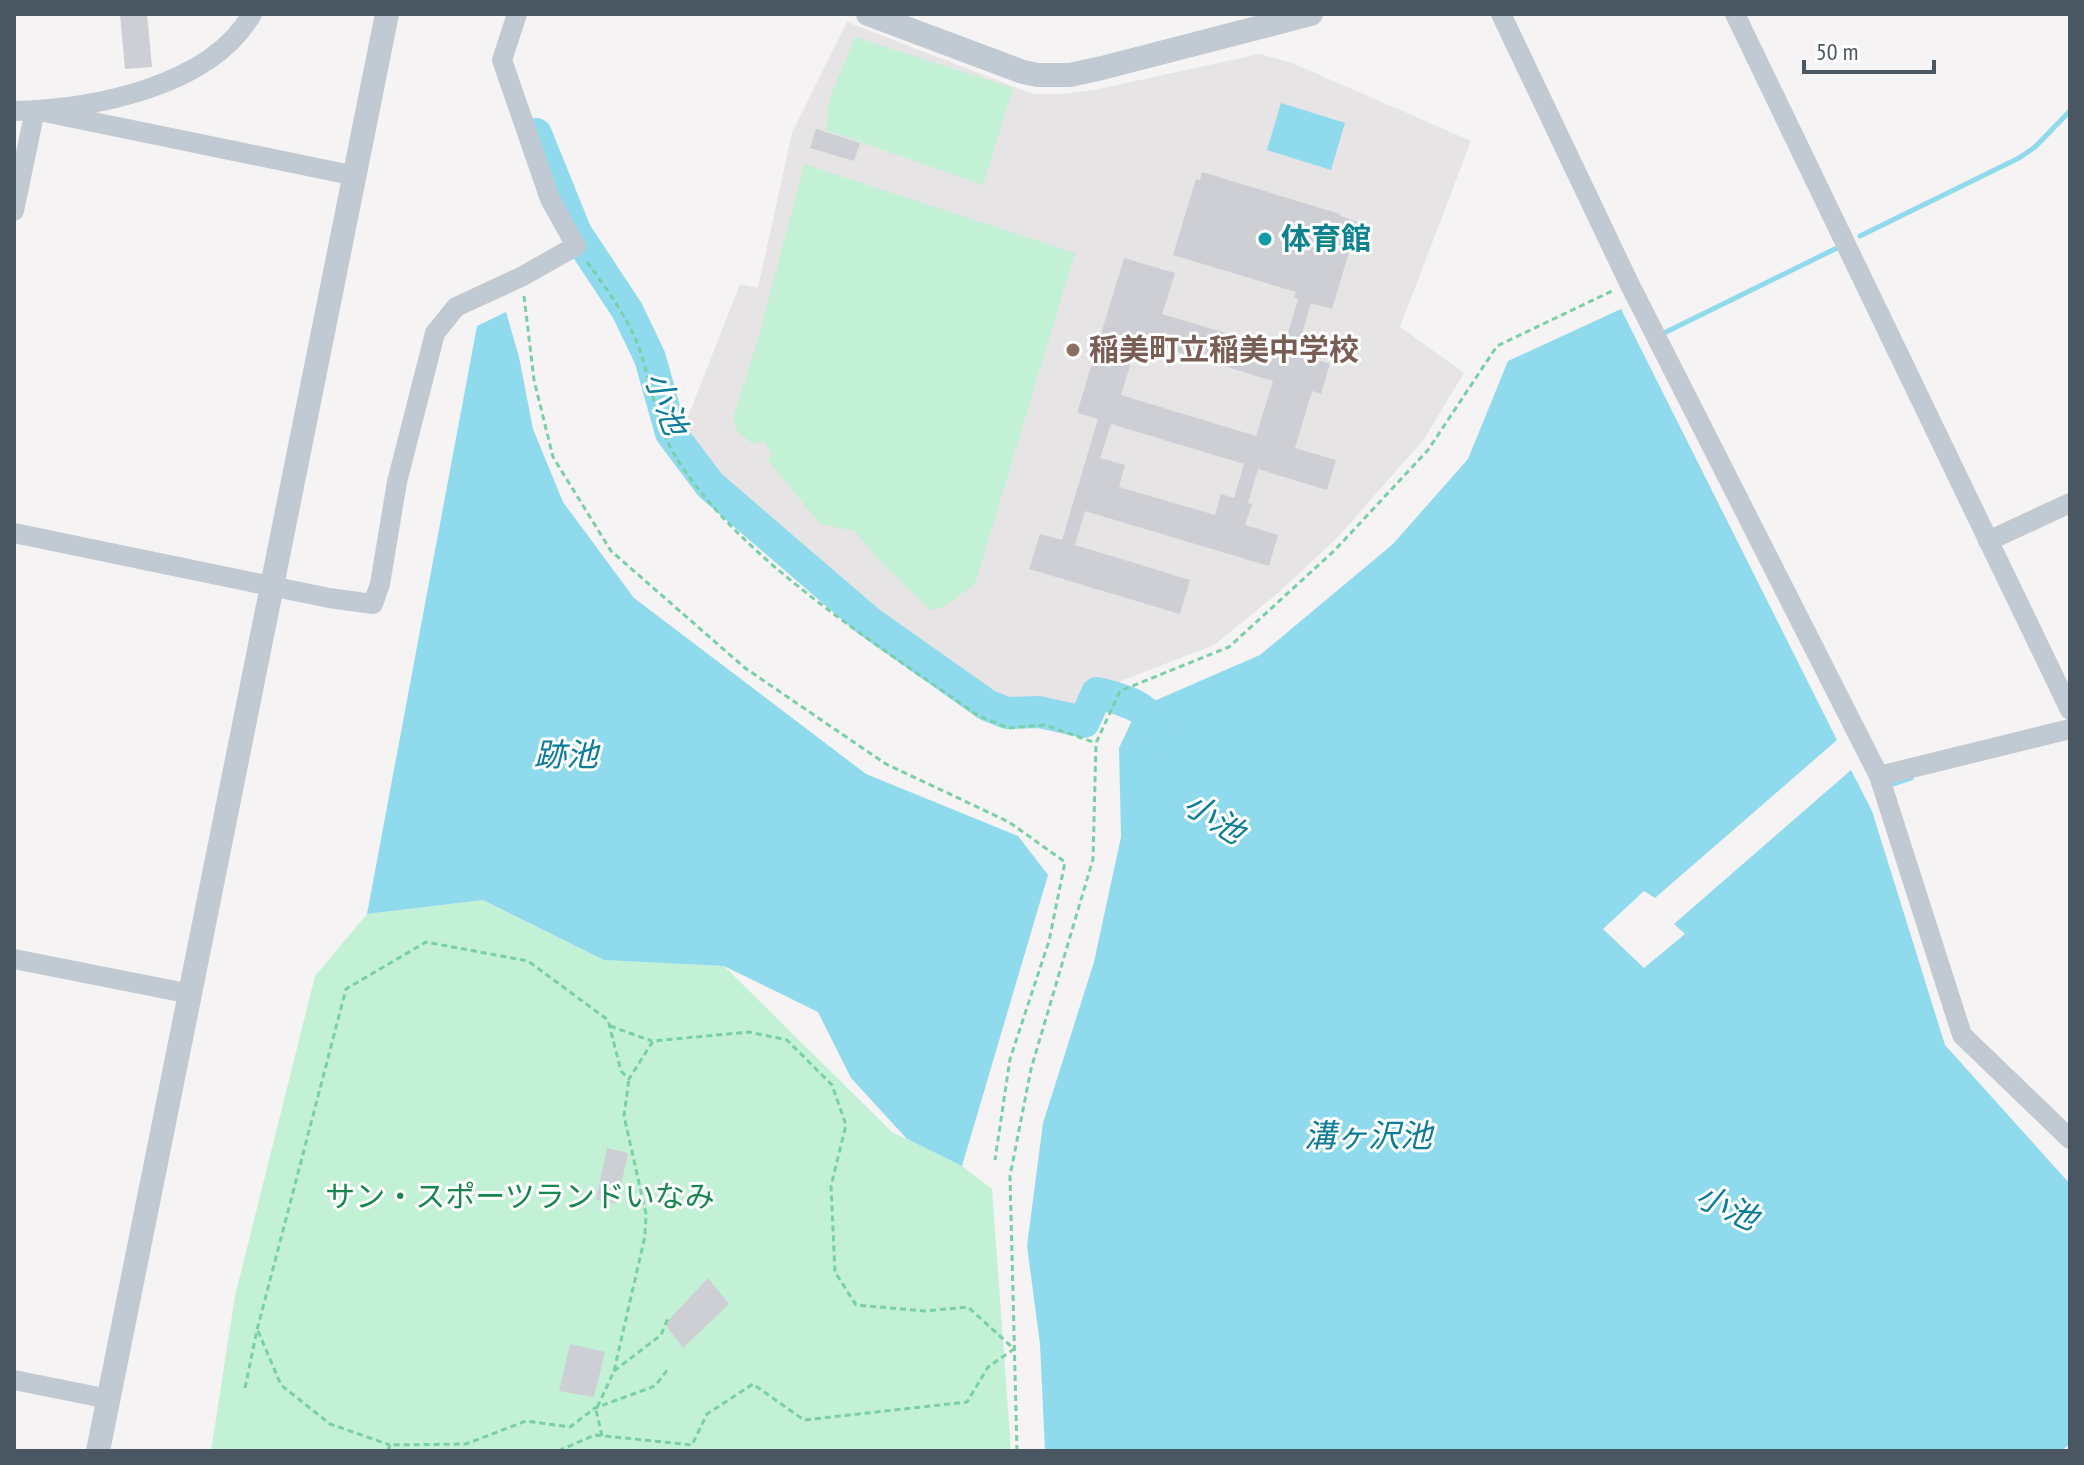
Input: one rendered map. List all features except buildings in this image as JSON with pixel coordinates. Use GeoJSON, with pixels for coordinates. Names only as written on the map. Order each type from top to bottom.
{"type":"FeatureCollection","features":[{"type":"Feature","properties":{"kind":"street"},"geometry":{"type":"LineString","coordinates":[[14,111],[76,106],[169,83],[226,48],[252,14]]}},
{"type":"Feature","properties":{"kind":"street"},"geometry":{"type":"LineString","coordinates":[[98,1451],[387,14]]}},
{"type":"Feature","properties":{"kind":"street"},"geometry":{"type":"LineString","coordinates":[[14,533],[373,604],[380,584],[397,482],[435,333],[456,307],[521,277],[576,246],[550,199],[502,60],[517,14]]}},
{"type":"Feature","properties":{"kind":"street"},"geometry":{"type":"LineString","coordinates":[[868,14],[1015,69],[1038,75],[1070,75],[1311,14]]}},
{"type":"Feature","properties":{"kind":"street"},"geometry":{"type":"LineString","coordinates":[[1501,14],[1629,283],[1879,776],[1962,1035],[2070,1139]]}},
{"type":"Feature","properties":{"kind":"street"},"geometry":{"type":"LineString","coordinates":[[1735,14],[2070,710]]}},
{"type":"Feature","properties":{"kind":"street"},"geometry":{"type":"LineString","coordinates":[[35,110],[356,176]]}},
{"type":"Feature","properties":{"kind":"street"},"geometry":{"type":"LineString","coordinates":[[14,211],[35,110]]}},
{"type":"Feature","properties":{"kind":"street"},"geometry":{"type":"LineString","coordinates":[[1988,541],[2070,503]]}},
{"type":"Feature","properties":{"kind":"street"},"geometry":{"type":"LineString","coordinates":[[1879,776],[2070,729]]}},
{"type":"Feature","properties":{"kind":"street"},"geometry":{"type":"LineString","coordinates":[[14,959],[191,994]]}},
{"type":"Feature","properties":{"kind":"street"},"geometry":{"type":"LineString","coordinates":[[14,1380],[109,1399]]}},
{"type":"Feature","properties":{"kind":"path"},"geometry":{"type":"LineString","coordinates":[[576,246],[613,298],[637,344],[673,453],[720,515],[806,593],[977,715],[1008,728],[1045,725],[1096,743]]}},
{"type":"Feature","properties":{"kind":"path"},"geometry":{"type":"LineString","coordinates":[[521,277],[534,380],[553,457],[611,551],[745,668],[847,738],[886,764],[1009,822],[1065,862],[1049,941],[1010,1059],[995,1160]]}},
{"type":"Feature","properties":{"kind":"path"},"geometry":{"type":"LineString","coordinates":[[1017,1451],[1010,1176],[1031,1069],[1093,859],[1096,743],[1120,691],[1229,647],[1335,550],[1428,450],[1497,346],[1629,283]]}},
{"type":"Feature","properties":{"kind":"path"},"geometry":{"type":"LineString","coordinates":[[245,1388],[257,1330],[346,989],[426,942],[528,961],[608,1020],[621,1071],[629,1079]]}},
{"type":"Feature","properties":{"kind":"path"},"geometry":{"type":"LineString","coordinates":[[610,1026],[653,1041],[749,1032],[787,1040],[832,1085],[846,1125],[831,1186],[835,1272],[856,1305],[925,1311],[968,1307],[1014,1349]]}},
{"type":"Feature","properties":{"kind":"path"},"geometry":{"type":"LineString","coordinates":[[602,1437],[596,1410],[614,1371],[645,1236],[646,1214],[624,1116],[629,1079],[653,1041]]}},
{"type":"Feature","properties":{"kind":"path"},"geometry":{"type":"LineString","coordinates":[[614,1371],[661,1335],[668,1318]]}},
{"type":"Feature","properties":{"kind":"path"},"geometry":{"type":"LineString","coordinates":[[257,1330],[281,1385],[330,1424],[390,1445],[466,1444],[526,1421],[570,1427],[595,1408],[655,1386],[668,1369]]}},
{"type":"Feature","properties":{"kind":"path"},"geometry":{"type":"LineString","coordinates":[[558,1451],[595,1435],[692,1445],[707,1414],[753,1384],[804,1420],[967,1402],[988,1367],[1014,1349]]}},
{"type":"Feature","properties":{"kind":"path"},"geometry":{"type":"LineString","coordinates":[[388,1451],[390,1445]]}},
{"type":"Feature","properties":{"kind":"shaded area","name":"稲美町立稲美中学校"},"geometry":{"type":"Polygon","coordinates":[[[847,22],[1033,94],[1094,90],[1260,54],[1292,63],[1471,141],[1400,327],[1464,373],[1424,439],[1338,537],[1277,594],[1214,645],[1108,686],[1093,678],[1076,709],[994,699],[863,609],[734,495],[684,427],[740,284],[758,288],[792,133],[847,22]]]}},
{"type":"Feature","properties":{"kind":"green space"},"geometry":{"type":"Polygon","coordinates":[[[855,37],[1013,88],[983,185],[826,130],[830,97],[855,37]]]}},
{"type":"Feature","properties":{"kind":"green space"},"geometry":{"type":"Polygon","coordinates":[[[804,164],[1075,253],[975,584],[943,607],[930,610],[878,559],[855,531],[820,524],[767,459],[772,455],[765,442],[753,444],[737,431],[733,419],[761,329],[804,164]]]}},
{"type":"Feature","properties":{"kind":"green space","name":"サン・スポーツランドいなみ"},"geometry":{"type":"Polygon","coordinates":[[[483,900],[604,960],[724,966],[892,1132],[962,1166],[992,1189],[1011,1451],[211,1451],[235,1296],[315,976],[367,914],[483,900]]]}},
{"type":"Feature","properties":{"kind":"water"},"geometry":{"type":"Polygon","coordinates":[[[1281,103],[1345,123],[1331,170],[1267,150],[1281,103]]]}},
{"type":"Feature","properties":{"kind":"water","name":"溝ヶ沢池"},"geometry":{"type":"Polygon","coordinates":[[[1621,309],[1837,740],[1655,898],[1644,891],[1603,929],[1644,968],[1685,934],[1674,924],[1851,770],[1872,811],[1945,1045],[2070,1184],[2070,1444],[2061,1451],[1045,1451],[1040,1344],[1027,1246],[1043,1123],[1094,962],[1121,837],[1119,748],[1138,708],[1260,655],[1393,544],[1468,459],[1508,361],[1621,309]]]}},
{"type":"Feature","properties":{"kind":"water","name":"跡池"},"geometry":{"type":"Polygon","coordinates":[[[506,312],[519,357],[533,429],[563,502],[634,598],[866,774],[1018,836],[1048,875],[962,1166],[907,1139],[851,1078],[818,1012],[724,966],[604,960],[483,900],[367,914],[477,326],[506,312]]]}},
{"type":"Feature","properties":{"kind":"waterway"},"geometry":{"type":"LineString","coordinates":[[1860,236],[2019,158],[2035,147],[2070,111]]}},
{"type":"Feature","properties":{"kind":"waterway","name":"小池"},"geometry":{"type":"LineString","coordinates":[[536,134],[576,233],[627,310],[650,358],[671,433],[710,485],[868,621],[987,705],[1007,713],[1039,712],[1084,722],[1097,693],[1138,707],[1151,720],[1161,742]]}},
{"type":"Feature","properties":{"kind":"waterway"},"geometry":{"type":"LineString","coordinates":[[1660,335],[1837,248]]}},
{"type":"Feature","properties":{"kind":"waterway"},"geometry":{"type":"LineString","coordinates":[[1886,786],[1911,778]]}},
{"type":"Feature","properties":{"kind":"place","name":"体育館"},"geometry":{"type":"Point","coordinates":[1265,239]}},
{"type":"Feature","properties":{"kind":"place","name":"稲美町立稲美中学校"},"geometry":{"type":"Point","coordinates":[1073,350]}}]}
